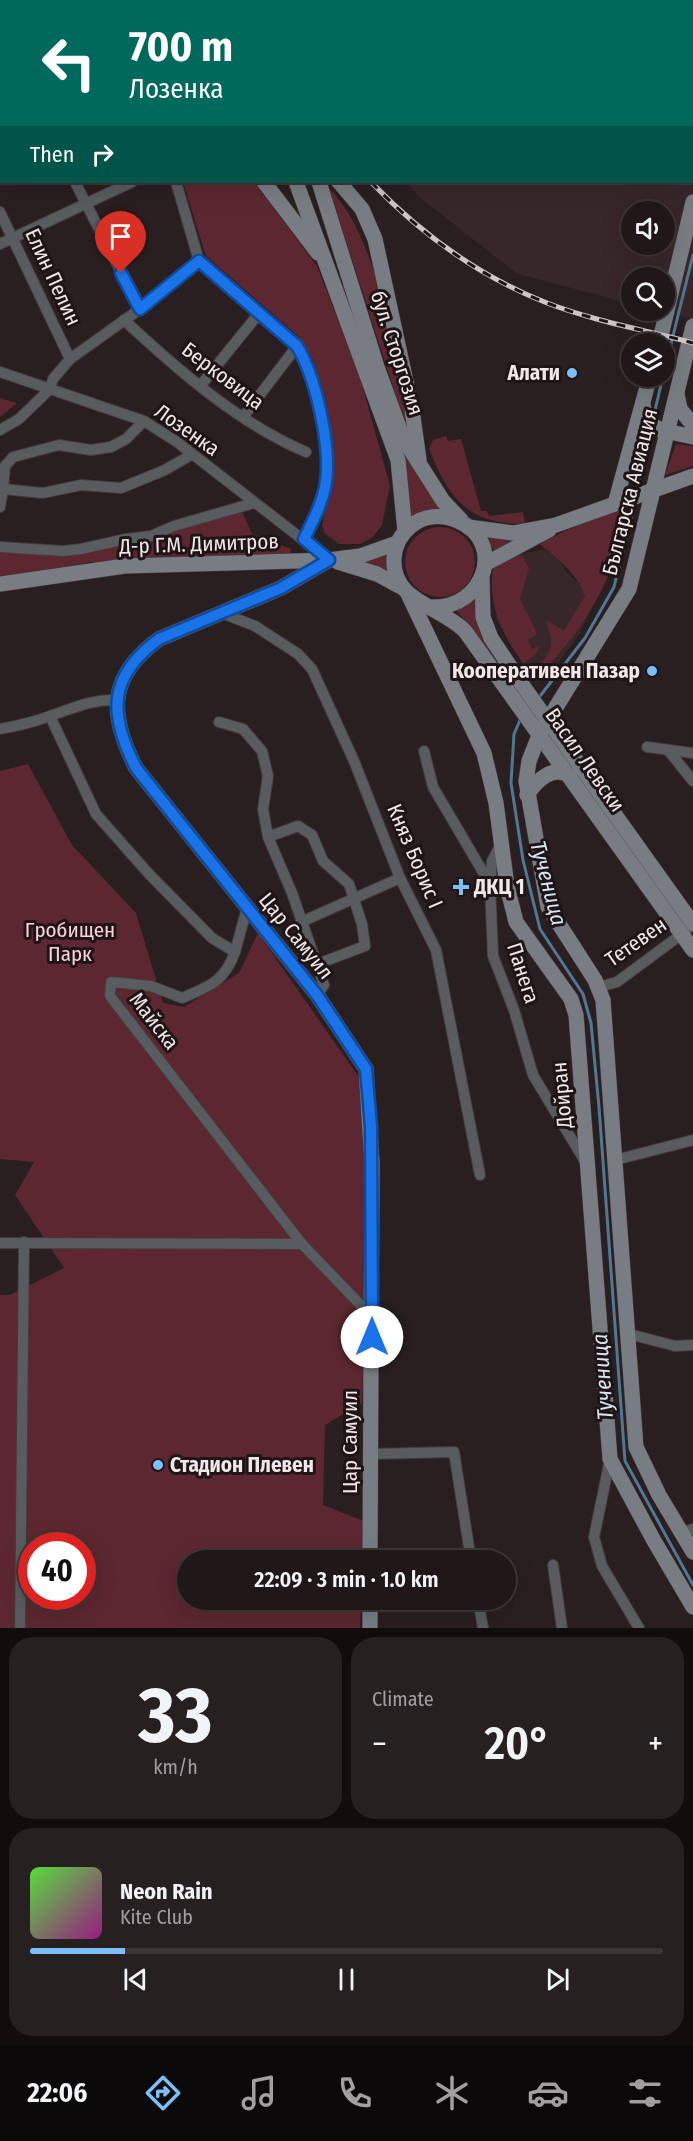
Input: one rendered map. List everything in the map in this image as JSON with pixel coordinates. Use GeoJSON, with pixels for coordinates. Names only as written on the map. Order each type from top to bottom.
{"type":"FeatureCollection","features":[{"type":"Feature","properties":{"kind":"street"},"geometry":{"type":"LineString","coordinates":[[75,183],[140,309]]}},
{"type":"Feature","properties":{"kind":"street"},"geometry":{"type":"LineString","coordinates":[[0,244],[84,202],[130,183]]}},
{"type":"Feature","properties":{"kind":"street"},"geometry":{"type":"LineString","coordinates":[[176,183],[199,261],[297,346],[307,362],[320,408],[327,468],[321,500],[304,539]]}},
{"type":"Feature","properties":{"kind":"street"},"geometry":{"type":"LineString","coordinates":[[265,183],[328,267]]}},
{"type":"Feature","properties":{"kind":"street","name":"бул. Сторгозия"},"geometry":{"type":"LineString","coordinates":[[297,183],[398,460],[401,537]]}},
{"type":"Feature","properties":{"kind":"street","name":"бул. Сторгозия"},"geometry":{"type":"LineString","coordinates":[[319,183],[377,367],[403,438],[443,501],[466,525]]}},
{"type":"Feature","properties":{"kind":"street"},"geometry":{"type":"LineString","coordinates":[[340,183],[362,208],[375,239],[412,409],[420,466]]}},
{"type":"Feature","properties":{"kind":"street"},"geometry":{"type":"LineString","coordinates":[[662,333],[693,202]]}},
{"type":"Feature","properties":{"kind":"street","name":"Елин Пелин"},"geometry":{"type":"LineString","coordinates":[[0,212],[70,359]]}},
{"type":"Feature","properties":{"kind":"street"},"geometry":{"type":"LineString","coordinates":[[0,430],[19,419],[50,389],[54,379],[70,359],[140,309],[199,261]]}},
{"type":"Feature","properties":{"kind":"street"},"geometry":{"type":"LineString","coordinates":[[201,386],[260,312]]}},
{"type":"Feature","properties":{"kind":"street","name":"Берковица"},"geometry":{"type":"LineString","coordinates":[[124,320],[201,386],[243,417],[306,452]]}},
{"type":"Feature","properties":{"kind":"street","name":"Българска Авиация"},"geometry":{"type":"LineString","coordinates":[[538,719],[625,597],[664,431],[693,326]]}},
{"type":"Feature","properties":{"kind":"street"},"geometry":{"type":"LineString","coordinates":[[243,417],[297,346]]}},
{"type":"Feature","properties":{"kind":"street","name":"Лозенка"},"geometry":{"type":"LineString","coordinates":[[0,372],[144,421],[177,442],[329,560]]}},
{"type":"Feature","properties":{"kind":"street"},"geometry":{"type":"LineString","coordinates":[[678,383],[680,409],[693,426]]}},
{"type":"Feature","properties":{"kind":"street","name":"Българска Авиация"},"geometry":{"type":"LineString","coordinates":[[620,502],[647,387]]}},
{"type":"Feature","properties":{"kind":"street"},"geometry":{"type":"LineString","coordinates":[[643,405],[646,422],[664,431],[693,437]]}},
{"type":"Feature","properties":{"kind":"street"},"geometry":{"type":"LineString","coordinates":[[0,507],[5,466],[14,457],[59,445],[91,450],[111,447],[126,439],[144,421]]}},
{"type":"Feature","properties":{"kind":"street"},"geometry":{"type":"LineString","coordinates":[[3,489],[43,493],[81,485],[121,488],[165,470],[191,455]]}},
{"type":"Feature","properties":{"kind":"street"},"geometry":{"type":"LineString","coordinates":[[405,592],[394,566],[401,537],[415,523],[432,517],[451,518],[466,525],[513,533],[556,525],[693,476]]}},
{"type":"Feature","properties":{"kind":"street"},"geometry":{"type":"LineString","coordinates":[[0,547],[63,551],[81,549],[151,536],[174,526],[254,503]]}},
{"type":"Feature","properties":{"kind":"street"},"geometry":{"type":"LineString","coordinates":[[466,525],[478,537],[483,550],[484,571]]}},
{"type":"Feature","properties":{"kind":"street"},"geometry":{"type":"LineString","coordinates":[[329,560],[377,574],[431,607],[456,604],[467,598],[484,571],[508,550],[545,534],[556,525]]}},
{"type":"Feature","properties":{"kind":"street","name":"Д-р Г.М. Димитров"},"geometry":{"type":"LineString","coordinates":[[0,584],[125,566],[329,560],[360,556],[401,537]]}},
{"type":"Feature","properties":{"kind":"street","name":"Цар Самуил"},"geometry":{"type":"LineString","coordinates":[[329,560],[281,588],[159,639],[141,652],[127,670],[117,700],[118,730],[136,768],[317,995],[366,1069],[371,1126],[370,1550]]}},
{"type":"Feature","properties":{"kind":"street","name":"Васил Левски"},"geometry":{"type":"LineString","coordinates":[[484,571],[482,606],[486,627],[518,691]]}},
{"type":"Feature","properties":{"kind":"street","name":"Дойран"},"geometry":{"type":"LineString","coordinates":[[405,592],[484,753],[502,842],[507,886],[516,922],[571,999],[576,1016],[590,1171],[610,1459],[653,1539],[693,1606]]}},
{"type":"Feature","properties":{"kind":"street","name":"Васил Левски"},"geometry":{"type":"LineString","coordinates":[[431,607],[465,631],[518,691],[689,928],[693,950]]}},
{"type":"Feature","properties":{"kind":"street","name":"Княз Борис I"},"geometry":{"type":"LineString","coordinates":[[219,612],[255,626],[298,654],[312,669],[354,761],[400,878],[436,951],[480,1175]]}},
{"type":"Feature","properties":{"kind":"street"},"geometry":{"type":"LineString","coordinates":[[0,729],[50,716],[78,704],[101,699],[117,700]]}},
{"type":"Feature","properties":{"kind":"street"},"geometry":{"type":"LineString","coordinates":[[50,716],[96,814],[149,874],[204,930],[234,952],[247,908]]}},
{"type":"Feature","properties":{"kind":"street"},"geometry":{"type":"LineString","coordinates":[[538,719],[527,770],[527,795],[548,907],[599,987],[603,1000],[636,1447],[687,1531],[693,1552]]}},
{"type":"Feature","properties":{"kind":"street","name":"Васил Левски"},"geometry":{"type":"LineString","coordinates":[[538,719],[570,776],[689,928]]}},
{"type":"Feature","properties":{"kind":"street"},"geometry":{"type":"LineString","coordinates":[[219,722],[243,729],[262,751],[268,776],[263,809],[268,837],[292,893],[324,986],[317,995]]}},
{"type":"Feature","properties":{"kind":"street"},"geometry":{"type":"LineString","coordinates":[[647,747],[693,753]]}},
{"type":"Feature","properties":{"kind":"street"},"geometry":{"type":"LineString","coordinates":[[668,750],[693,781]]}},
{"type":"Feature","properties":{"kind":"street","name":"Панега"},"geometry":{"type":"LineString","coordinates":[[424,751],[433,787],[490,884],[494,956],[514,1010],[533,1075],[590,1171]]}},
{"type":"Feature","properties":{"kind":"street"},"geometry":{"type":"LineString","coordinates":[[527,795],[535,784],[548,775],[561,772],[570,776]]}},
{"type":"Feature","properties":{"kind":"street"},"geometry":{"type":"LineString","coordinates":[[268,837],[298,826],[312,835],[323,861],[349,884],[362,924],[365,946],[315,965]]}},
{"type":"Feature","properties":{"kind":"street"},"geometry":{"type":"LineString","coordinates":[[490,884],[492,861],[502,842]]}},
{"type":"Feature","properties":{"kind":"street"},"geometry":{"type":"LineString","coordinates":[[301,922],[400,878]]}},
{"type":"Feature","properties":{"kind":"street","name":"Тетевен"},"geometry":{"type":"LineString","coordinates":[[599,987],[617,982],[689,928]]}},
{"type":"Feature","properties":{"kind":"street","name":"Майска"},"geometry":{"type":"LineString","coordinates":[[234,952],[227,972],[205,988],[182,998],[151,986],[111,982],[110,996],[302,1244],[372,1317]]}},
{"type":"Feature","properties":{"kind":"street"},"geometry":{"type":"LineString","coordinates":[[615,1160],[693,1140]]}},
{"type":"Feature","properties":{"kind":"street"},"geometry":{"type":"LineString","coordinates":[[20,1628],[24,1242]]}},
{"type":"Feature","properties":{"kind":"street"},"geometry":{"type":"LineString","coordinates":[[0,1243],[302,1244]]}},
{"type":"Feature","properties":{"kind":"street"},"geometry":{"type":"LineString","coordinates":[[629,1334],[675,1346],[693,1345]]}},
{"type":"Feature","properties":{"kind":"street"},"geometry":{"type":"LineString","coordinates":[[370,1454],[454,1452],[469,1550]]}},
{"type":"Feature","properties":{"kind":"street"},"geometry":{"type":"LineString","coordinates":[[610,1459],[594,1537],[602,1566],[639,1628]]}},
{"type":"Feature","properties":{"kind":"street"},"geometry":{"type":"LineString","coordinates":[[553,1565],[562,1628]]}},
{"type":"Feature","properties":{"kind":"street"},"geometry":{"type":"LineString","coordinates":[[370,1610],[370,1628]]}},
{"type":"Feature","properties":{"kind":"street"},"geometry":{"type":"LineString","coordinates":[[480,1610],[483,1628]]}},
{"type":"Feature","properties":{"kind":"shaded area"},"geometry":{"type":"Polygon","coordinates":[[[408,183],[693,183],[693,319],[675,315],[675,267],[621,267],[621,301],[516,273],[418,196],[408,183]]]}},
{"type":"Feature","properties":{"kind":"shaded area"},"geometry":{"type":"Polygon","coordinates":[[[545,549],[559,560],[567,573],[585,590],[593,604],[580,633],[552,671],[535,683],[497,621],[492,573],[495,565],[516,555],[545,549]]]}},
{"type":"Feature","properties":{"kind":"green space"},"geometry":{"type":"Polygon","coordinates":[[[183,183],[255,183],[317,266],[360,377],[390,486],[382,525],[372,538],[360,544],[339,544],[325,534],[322,525],[330,488],[331,444],[323,398],[313,360],[297,335],[206,256],[183,183]]]}},
{"type":"Feature","properties":{"kind":"green space"},"geometry":{"type":"Polygon","coordinates":[[[329,188],[346,209],[372,266],[390,332],[408,423],[404,421],[329,188]]]}},
{"type":"Feature","properties":{"kind":"green space"},"geometry":{"type":"Polygon","coordinates":[[[346,285],[443,510],[406,521],[400,454],[343,286],[346,285]]]}},
{"type":"Feature","properties":{"kind":"green space"},"geometry":{"type":"Polygon","coordinates":[[[0,398],[17,403],[0,417],[0,398]]]}},
{"type":"Feature","properties":{"kind":"green space"},"geometry":{"type":"Polygon","coordinates":[[[446,436],[448,441],[461,439],[481,511],[487,511],[489,516],[523,512],[525,524],[489,519],[463,505],[453,494],[436,466],[429,448],[433,440],[446,436]]]}},
{"type":"Feature","properties":{"kind":"green space"},"geometry":{"type":"Polygon","coordinates":[[[676,444],[693,446],[693,466],[665,475],[676,444]]]}},
{"type":"Feature","properties":{"kind":"green space"},"geometry":{"type":"Polygon","coordinates":[[[622,509],[617,550],[602,589],[571,639],[533,680],[529,672],[541,662],[550,649],[551,638],[547,620],[564,631],[585,596],[572,574],[539,544],[569,529],[622,509]]]}},
{"type":"Feature","properties":{"kind":"green space"},"geometry":{"type":"Polygon","coordinates":[[[242,511],[252,534],[291,549],[289,558],[91,562],[0,579],[0,545],[73,553],[242,511]]]}},
{"type":"Feature","properties":{"kind":"green space"},"geometry":{"type":"Polygon","coordinates":[[[433,527],[447,527],[460,533],[469,542],[475,555],[473,575],[465,587],[447,597],[433,597],[420,591],[411,582],[405,569],[405,555],[411,542],[420,533],[433,527]]]}},
{"type":"Feature","properties":{"kind":"green space"},"geometry":{"type":"Polygon","coordinates":[[[486,535],[521,538],[494,551],[486,535]]]}},
{"type":"Feature","properties":{"kind":"green space"},"geometry":{"type":"Polygon","coordinates":[[[388,551],[388,578],[356,561],[388,551]]]}},
{"type":"Feature","properties":{"kind":"green space"},"geometry":{"type":"Polygon","coordinates":[[[522,556],[529,568],[520,599],[535,629],[536,635],[528,640],[532,649],[539,646],[536,654],[523,664],[503,631],[492,595],[493,569],[500,562],[522,556]]]}},
{"type":"Feature","properties":{"kind":"green space"},"geometry":{"type":"Polygon","coordinates":[[[474,600],[481,634],[529,700],[456,610],[474,600]]]}},
{"type":"Feature","properties":{"kind":"green space","name":"Гробищен Парк"},"geometry":{"type":"Polygon","coordinates":[[[28,764],[72,845],[136,913],[163,1003],[184,1007],[239,973],[258,933],[361,1080],[365,1160],[366,1263],[362,1403],[325,1425],[323,1505],[364,1521],[363,1550],[177,1550],[177,1610],[361,1610],[360,1628],[0,1628],[0,1295],[10,1295],[64,1268],[15,1195],[34,1162],[0,1159],[0,771],[28,764]]]}},
{"type":"Feature","properties":{"kind":"waterway","name":"Тученица"},"geometry":{"type":"LineString","coordinates":[[674,333],[693,255]]}},
{"type":"Feature","properties":{"kind":"waterway","name":"Тученица"},"geometry":{"type":"LineString","coordinates":[[653,419],[660,387]]}},
{"type":"Feature","properties":{"kind":"waterway","name":"Тученица"},"geometry":{"type":"LineString","coordinates":[[637,490],[651,429]]}},
{"type":"Feature","properties":{"kind":"waterway","name":"Тученица"},"geometry":{"type":"LineString","coordinates":[[537,700],[585,638],[614,587],[635,502]]}},
{"type":"Feature","properties":{"kind":"waterway","name":"Тученица"},"geometry":{"type":"LineString","coordinates":[[521,718],[514,734],[511,783],[523,860],[540,929],[583,994],[591,1023],[625,1461],[693,1585]]}},
{"type":"Feature","properties":{"kind":"railway"},"geometry":{"type":"LineString","coordinates":[[372,183],[410,219],[452,252],[474,267],[522,292],[547,303],[601,320],[693,343]]}},
{"type":"Feature","properties":{"kind":"place","name":"Алати"},"geometry":{"type":"Point","coordinates":[572,373]}},
{"type":"Feature","properties":{"kind":"place","name":"Кооперативен Пазар"},"geometry":{"type":"Point","coordinates":[652,671]}},
{"type":"Feature","properties":{"kind":"place","name":"ДКЦ 1"},"geometry":{"type":"Point","coordinates":[461,887]}},
{"type":"Feature","properties":{"kind":"place","name":"Стадион Плевен"},"geometry":{"type":"Point","coordinates":[158,1465]}},
{"type":"Feature","properties":{"kind":"route"},"geometry":{"type":"LineString","coordinates":[[121,273],[140,309],[199,261],[297,346],[307,362],[320,408],[327,468],[325,485],[314,519],[304,539],[329,560],[281,588],[159,639],[141,652],[127,670],[120,687],[117,714],[118,730],[136,768],[317,995],[366,1069],[372,1163],[372,1337]]}}]}
